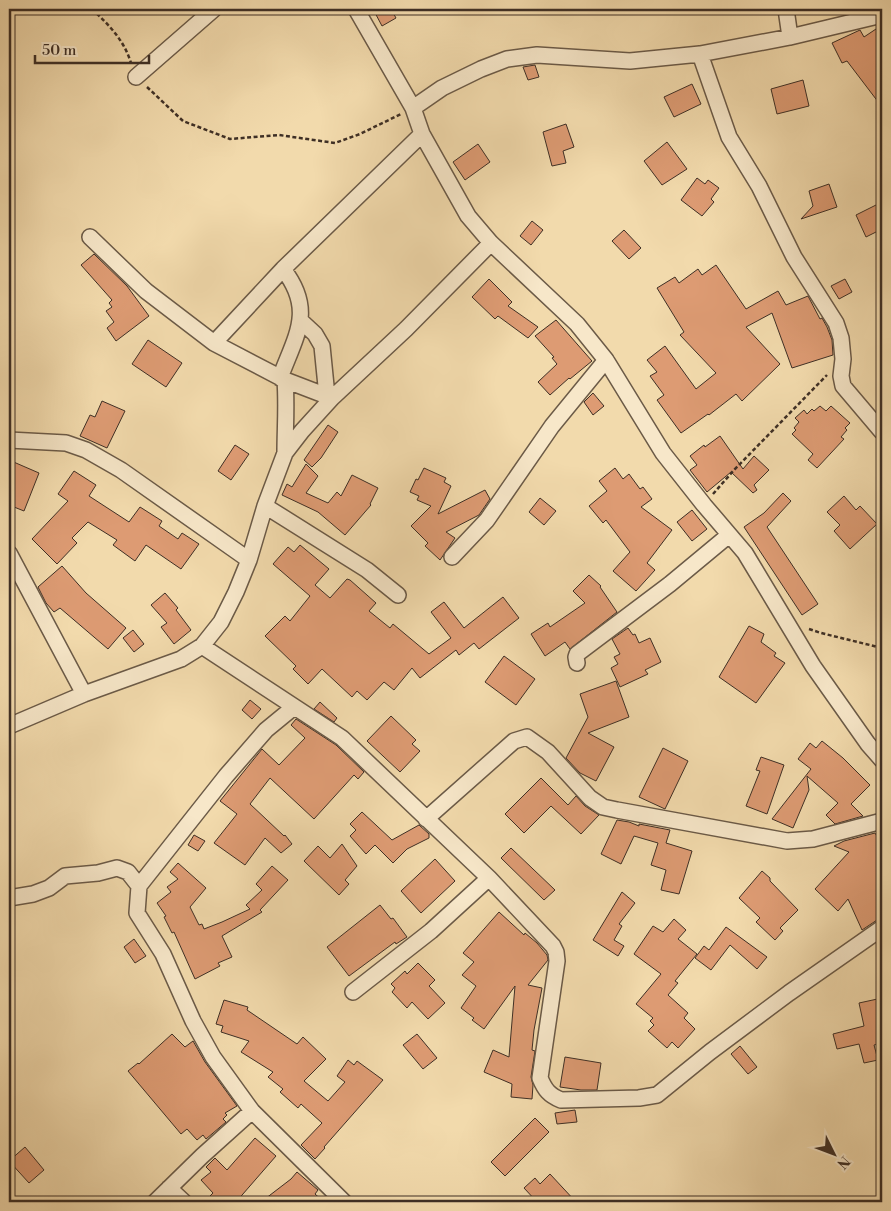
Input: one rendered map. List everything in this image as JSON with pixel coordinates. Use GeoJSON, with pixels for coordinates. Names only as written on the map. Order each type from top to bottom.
{"type":"FeatureCollection","features":[{"type":"Feature","properties":{"kind":"street"},"geometry":{"type":"LineString","coordinates":[[136,77],[214,9]]}},
{"type":"Feature","properties":{"kind":"street"},"geometry":{"type":"LineString","coordinates":[[356,9],[413,108],[422,134],[468,216],[491,243],[577,324],[606,360],[663,453],[745,553],[813,666],[868,744],[882,760]]}},
{"type":"Feature","properties":{"kind":"street"},"geometry":{"type":"LineString","coordinates":[[786,9],[790,38]]}},
{"type":"Feature","properties":{"kind":"street"},"geometry":{"type":"LineString","coordinates":[[413,108],[442,88],[507,59],[537,55],[630,61],[700,54],[790,38],[882,15]]}},
{"type":"Feature","properties":{"kind":"street"},"geometry":{"type":"LineString","coordinates":[[700,54],[729,137],[759,186],[794,257],[836,323],[841,338],[843,360],[841,376],[843,386],[882,432]]}},
{"type":"Feature","properties":{"kind":"street"},"geometry":{"type":"LineString","coordinates":[[214,343],[283,269],[422,134]]}},
{"type":"Feature","properties":{"kind":"street"},"geometry":{"type":"LineString","coordinates":[[90,237],[146,291],[214,343],[282,379],[329,397]]}},
{"type":"Feature","properties":{"kind":"street"},"geometry":{"type":"LineString","coordinates":[[9,726],[84,694],[180,659],[202,646],[221,622],[236,592],[249,560],[265,506],[285,453],[329,397],[406,329],[491,243]]}},
{"type":"Feature","properties":{"kind":"street"},"geometry":{"type":"LineString","coordinates":[[283,269],[300,297],[302,310],[301,321],[282,379],[287,405],[285,453]]}},
{"type":"Feature","properties":{"kind":"street"},"geometry":{"type":"LineString","coordinates":[[301,321],[315,334],[322,346],[329,397]]}},
{"type":"Feature","properties":{"kind":"street"},"geometry":{"type":"LineString","coordinates":[[452,557],[487,520],[552,426],[606,360]]}},
{"type":"Feature","properties":{"kind":"street"},"geometry":{"type":"LineString","coordinates":[[9,440],[66,443],[86,450],[121,470],[249,560]]}},
{"type":"Feature","properties":{"kind":"street"},"geometry":{"type":"LineString","coordinates":[[265,506],[359,566],[398,595]]}},
{"type":"Feature","properties":{"kind":"street"},"geometry":{"type":"LineString","coordinates":[[577,663],[576,657],[578,654],[670,584],[729,535]]}},
{"type":"Feature","properties":{"kind":"street"},"geometry":{"type":"LineString","coordinates":[[9,553],[84,694]]}},
{"type":"Feature","properties":{"kind":"street"},"geometry":{"type":"LineString","coordinates":[[202,646],[342,738],[488,878],[553,946],[557,961],[540,1078],[550,1096],[561,1100],[639,1098],[657,1095],[789,993],[882,928]]}},
{"type":"Feature","properties":{"kind":"street"},"geometry":{"type":"LineString","coordinates":[[294,707],[266,730],[226,776],[138,886],[137,913],[163,954],[193,1022],[213,1057],[252,1112],[344,1202]]}},
{"type":"Feature","properties":{"kind":"street"},"geometry":{"type":"LineString","coordinates":[[426,819],[514,741],[527,737],[548,752],[590,798],[603,807],[787,841],[813,839],[882,821]]}},
{"type":"Feature","properties":{"kind":"street"},"geometry":{"type":"LineString","coordinates":[[9,898],[33,894],[49,888],[65,876],[98,873],[117,868],[128,872],[138,886]]}},
{"type":"Feature","properties":{"kind":"street"},"geometry":{"type":"LineString","coordinates":[[353,992],[431,931],[488,878]]}},
{"type":"Feature","properties":{"kind":"street"},"geometry":{"type":"LineString","coordinates":[[155,1202],[252,1112]]}},
{"type":"Feature","properties":{"kind":"street"},"geometry":{"type":"LineString","coordinates":[[169,1188],[184,1202]]}},
{"type":"Feature","properties":{"kind":"path"},"geometry":{"type":"LineString","coordinates":[[92,9],[114,30],[127,49],[136,77],[183,121],[230,139],[279,135],[335,144],[413,108]]}},
{"type":"Feature","properties":{"kind":"path"},"geometry":{"type":"LineString","coordinates":[[704,505],[734,470],[843,360]]}},
{"type":"Feature","properties":{"kind":"path"},"geometry":{"type":"LineString","coordinates":[[786,620],[821,633],[882,648]]}},
{"type":"Feature","properties":{"kind":"building"},"geometry":{"type":"Polygon","coordinates":[[[373,9],[391,9],[396,18],[382,26],[373,9]]]}},
{"type":"Feature","properties":{"kind":"building"},"geometry":{"type":"Polygon","coordinates":[[[882,25],[882,107],[847,61],[842,63],[832,43],[860,30],[864,37],[882,25]]]}},
{"type":"Feature","properties":{"kind":"building"},"geometry":{"type":"Polygon","coordinates":[[[535,65],[539,77],[528,80],[523,67],[535,65]]]}},
{"type":"Feature","properties":{"kind":"building"},"geometry":{"type":"Polygon","coordinates":[[[803,80],[809,106],[777,114],[771,89],[803,80]]]}},
{"type":"Feature","properties":{"kind":"building"},"geometry":{"type":"Polygon","coordinates":[[[692,84],[701,104],[674,117],[664,97],[692,84]]]}},
{"type":"Feature","properties":{"kind":"building"},"geometry":{"type":"Polygon","coordinates":[[[566,124],[574,147],[563,151],[566,163],[552,166],[543,132],[566,124]]]}},
{"type":"Feature","properties":{"kind":"building"},"geometry":{"type":"Polygon","coordinates":[[[667,142],[687,169],[662,185],[644,161],[667,142]]]}},
{"type":"Feature","properties":{"kind":"building"},"geometry":{"type":"Polygon","coordinates":[[[478,144],[490,162],[465,180],[453,162],[478,144]]]}},
{"type":"Feature","properties":{"kind":"building"},"geometry":{"type":"Polygon","coordinates":[[[697,178],[705,184],[708,180],[719,188],[711,199],[714,202],[702,216],[681,200],[697,178]]]}},
{"type":"Feature","properties":{"kind":"building"},"geometry":{"type":"Polygon","coordinates":[[[829,184],[837,207],[801,219],[813,206],[809,191],[829,184]]]}},
{"type":"Feature","properties":{"kind":"building"},"geometry":{"type":"Polygon","coordinates":[[[882,202],[882,229],[866,237],[856,215],[882,202]]]}},
{"type":"Feature","properties":{"kind":"building"},"geometry":{"type":"Polygon","coordinates":[[[532,221],[543,230],[531,245],[520,236],[532,221]]]}},
{"type":"Feature","properties":{"kind":"building"},"geometry":{"type":"Polygon","coordinates":[[[624,230],[641,248],[629,259],[612,241],[624,230]]]}},
{"type":"Feature","properties":{"kind":"building"},"geometry":{"type":"Polygon","coordinates":[[[94,254],[127,286],[149,316],[116,341],[107,328],[114,322],[106,311],[112,307],[109,303],[112,300],[81,265],[94,254]]]}},
{"type":"Feature","properties":{"kind":"building"},"geometry":{"type":"Polygon","coordinates":[[[716,265],[746,309],[778,291],[786,305],[808,296],[820,319],[822,318],[827,327],[832,340],[833,355],[792,368],[772,313],[746,327],[780,364],[742,401],[736,394],[709,415],[681,433],[657,400],[664,395],[650,376],[657,372],[647,360],[665,346],[696,389],[716,373],[680,335],[684,332],[657,288],[675,277],[679,283],[698,269],[702,275],[716,265]]]}},
{"type":"Feature","properties":{"kind":"building"},"geometry":{"type":"Polygon","coordinates":[[[489,279],[512,302],[508,306],[538,327],[528,338],[498,316],[495,319],[472,297],[489,279]]]}},
{"type":"Feature","properties":{"kind":"building"},"geometry":{"type":"Polygon","coordinates":[[[845,279],[852,292],[839,299],[831,286],[845,279]]]}},
{"type":"Feature","properties":{"kind":"building"},"geometry":{"type":"Polygon","coordinates":[[[556,320],[592,361],[550,395],[538,382],[557,364],[552,358],[554,357],[535,336],[556,320]]]}},
{"type":"Feature","properties":{"kind":"building"},"geometry":{"type":"Polygon","coordinates":[[[148,340],[182,363],[166,387],[132,364],[148,340]]]}},
{"type":"Feature","properties":{"kind":"building"},"geometry":{"type":"Polygon","coordinates":[[[593,393],[604,406],[593,415],[584,402],[593,393]]]}},
{"type":"Feature","properties":{"kind":"building"},"geometry":{"type":"Polygon","coordinates":[[[102,401],[125,411],[107,448],[80,436],[90,415],[95,417],[102,401]]]}},
{"type":"Feature","properties":{"kind":"building"},"geometry":{"type":"Polygon","coordinates":[[[820,406],[826,411],[831,406],[850,423],[845,428],[847,430],[841,437],[844,439],[817,468],[808,460],[813,454],[792,434],[799,422],[795,418],[804,410],[807,414],[812,409],[814,411],[820,406]]]}},
{"type":"Feature","properties":{"kind":"building"},"geometry":{"type":"Polygon","coordinates":[[[328,425],[338,432],[321,458],[312,467],[304,460],[328,425]]]}},
{"type":"Feature","properties":{"kind":"building"},"geometry":{"type":"Polygon","coordinates":[[[720,436],[743,469],[754,456],[769,470],[754,485],[757,490],[753,493],[731,472],[707,492],[690,470],[697,465],[690,456],[720,436]]]}},
{"type":"Feature","properties":{"kind":"building"},"geometry":{"type":"Polygon","coordinates":[[[235,445],[249,454],[231,480],[218,471],[235,445]]]}},
{"type":"Feature","properties":{"kind":"building"},"geometry":{"type":"Polygon","coordinates":[[[9,460],[39,473],[24,511],[9,505],[9,460]]]}},
{"type":"Feature","properties":{"kind":"building"},"geometry":{"type":"Polygon","coordinates":[[[306,464],[318,476],[306,493],[328,503],[337,492],[341,496],[352,475],[378,488],[371,505],[345,535],[318,512],[282,495],[287,484],[292,487],[306,464]]]}},
{"type":"Feature","properties":{"kind":"building"},"geometry":{"type":"Polygon","coordinates":[[[424,468],[446,478],[444,482],[451,486],[438,514],[485,490],[490,499],[479,515],[446,532],[455,538],[440,560],[425,546],[428,543],[411,526],[431,506],[417,500],[419,496],[410,492],[424,468]]]}},
{"type":"Feature","properties":{"kind":"building"},"geometry":{"type":"Polygon","coordinates":[[[615,468],[623,479],[629,474],[640,489],[643,487],[652,499],[641,507],[672,530],[647,563],[655,570],[636,591],[613,571],[630,552],[606,520],[603,523],[589,506],[607,491],[599,481],[615,468]]]}},
{"type":"Feature","properties":{"kind":"building"},"geometry":{"type":"Polygon","coordinates":[[[74,471],[96,485],[89,496],[129,522],[140,507],[162,521],[159,526],[178,539],[182,533],[199,544],[181,569],[146,545],[135,561],[113,545],[117,540],[88,522],[72,538],[77,543],[57,564],[32,539],[68,501],[58,494],[74,471]]]}},
{"type":"Feature","properties":{"kind":"building"},"geometry":{"type":"Polygon","coordinates":[[[783,493],[791,501],[767,527],[818,604],[802,615],[744,527],[764,513],[783,493]]]}},
{"type":"Feature","properties":{"kind":"building"},"geometry":{"type":"Polygon","coordinates":[[[844,496],[856,510],[860,506],[877,524],[850,549],[834,531],[840,525],[827,512],[844,496]]]}},
{"type":"Feature","properties":{"kind":"building"},"geometry":{"type":"Polygon","coordinates":[[[540,498],[556,511],[544,525],[529,512],[540,498]]]}},
{"type":"Feature","properties":{"kind":"building"},"geometry":{"type":"Polygon","coordinates":[[[692,510],[707,529],[692,541],[677,522],[692,510]]]}},
{"type":"Feature","properties":{"kind":"building"},"geometry":{"type":"Polygon","coordinates":[[[300,545],[329,569],[315,585],[330,598],[347,579],[350,580],[376,603],[369,611],[390,628],[393,624],[429,654],[451,638],[431,612],[444,602],[464,628],[503,597],[519,618],[479,649],[474,643],[459,655],[456,650],[420,678],[412,668],[394,690],[384,682],[367,700],[357,691],[352,697],[322,669],[308,684],[293,669],[296,666],[265,636],[285,616],[290,621],[310,596],[273,564],[288,547],[294,552],[300,545]]]}},
{"type":"Feature","properties":{"kind":"building"},"geometry":{"type":"Polygon","coordinates":[[[62,566],[86,593],[126,628],[108,649],[60,608],[54,612],[46,603],[38,587],[62,566]]]}},
{"type":"Feature","properties":{"kind":"building"},"geometry":{"type":"Polygon","coordinates":[[[589,575],[601,586],[617,612],[570,649],[565,642],[545,656],[531,634],[548,623],[550,627],[585,603],[573,591],[589,575]]]}},
{"type":"Feature","properties":{"kind":"building"},"geometry":{"type":"Polygon","coordinates":[[[165,593],[178,608],[176,610],[191,630],[174,644],[161,627],[167,623],[151,605],[165,593]]]}},
{"type":"Feature","properties":{"kind":"building"},"geometry":{"type":"Polygon","coordinates":[[[749,626],[764,634],[761,642],[776,653],[774,656],[785,663],[756,703],[719,677],[749,626]]]}},
{"type":"Feature","properties":{"kind":"building"},"geometry":{"type":"Polygon","coordinates":[[[628,628],[633,635],[635,634],[639,643],[650,638],[661,662],[645,670],[648,674],[620,687],[611,668],[618,664],[614,657],[620,654],[612,639],[628,628]]]}},
{"type":"Feature","properties":{"kind":"building"},"geometry":{"type":"Polygon","coordinates":[[[133,630],[144,644],[134,652],[123,638],[133,630]]]}},
{"type":"Feature","properties":{"kind":"building"},"geometry":{"type":"Polygon","coordinates":[[[504,656],[535,679],[516,705],[485,682],[504,656]]]}},
{"type":"Feature","properties":{"kind":"building"},"geometry":{"type":"Polygon","coordinates":[[[616,681],[629,717],[588,733],[614,747],[596,781],[580,773],[566,758],[588,717],[580,694],[616,681]]]}},
{"type":"Feature","properties":{"kind":"building"},"geometry":{"type":"Polygon","coordinates":[[[250,700],[261,709],[252,719],[242,710],[250,700]]]}},
{"type":"Feature","properties":{"kind":"building"},"geometry":{"type":"Polygon","coordinates":[[[320,702],[337,718],[334,722],[314,709],[320,702]]]}},
{"type":"Feature","properties":{"kind":"building"},"geometry":{"type":"Polygon","coordinates":[[[391,716],[416,740],[412,744],[420,751],[400,772],[367,741],[391,716]]]}},
{"type":"Feature","properties":{"kind":"building"},"geometry":{"type":"Polygon","coordinates":[[[296,719],[336,745],[364,772],[358,779],[354,775],[314,819],[270,778],[250,804],[285,835],[292,844],[281,853],[265,838],[245,865],[214,843],[237,814],[220,801],[262,749],[279,765],[305,738],[291,725],[296,719]]]}},
{"type":"Feature","properties":{"kind":"building"},"geometry":{"type":"Polygon","coordinates":[[[822,741],[843,758],[870,785],[851,804],[863,816],[835,824],[826,815],[838,803],[807,776],[809,790],[793,828],[772,819],[811,769],[798,759],[810,743],[816,748],[822,741]]]}},
{"type":"Feature","properties":{"kind":"building"},"geometry":{"type":"Polygon","coordinates":[[[663,748],[688,761],[665,809],[639,797],[663,748]]]}},
{"type":"Feature","properties":{"kind":"building"},"geometry":{"type":"Polygon","coordinates":[[[761,757],[784,765],[767,814],[746,806],[760,771],[756,770],[761,757]]]}},
{"type":"Feature","properties":{"kind":"building"},"geometry":{"type":"Polygon","coordinates":[[[541,778],[568,805],[576,796],[585,806],[599,815],[581,834],[551,806],[524,833],[505,814],[541,778]]]}},
{"type":"Feature","properties":{"kind":"building"},"geometry":{"type":"Polygon","coordinates":[[[362,812],[392,840],[419,825],[429,834],[429,838],[407,849],[393,863],[375,845],[366,854],[350,836],[356,830],[350,824],[362,812]]]}},
{"type":"Feature","properties":{"kind":"building"},"geometry":{"type":"Polygon","coordinates":[[[617,820],[639,826],[639,824],[670,830],[666,843],[692,851],[679,894],[661,890],[666,870],[651,865],[658,843],[634,836],[621,864],[601,854],[617,820]]]}},
{"type":"Feature","properties":{"kind":"building"},"geometry":{"type":"Polygon","coordinates":[[[875,833],[882,845],[882,919],[877,920],[862,930],[848,899],[838,911],[815,889],[849,852],[834,846],[844,841],[875,833]]]}},
{"type":"Feature","properties":{"kind":"building"},"geometry":{"type":"Polygon","coordinates":[[[194,835],[205,841],[198,851],[188,845],[194,835]]]}},
{"type":"Feature","properties":{"kind":"building"},"geometry":{"type":"Polygon","coordinates":[[[342,844],[357,866],[345,880],[349,884],[339,895],[304,861],[318,846],[330,858],[342,844]]]}},
{"type":"Feature","properties":{"kind":"building"},"geometry":{"type":"Polygon","coordinates":[[[511,848],[555,890],[544,900],[501,858],[511,848]]]}},
{"type":"Feature","properties":{"kind":"building"},"geometry":{"type":"Polygon","coordinates":[[[435,859],[455,881],[421,913],[401,891],[435,859]]]}},
{"type":"Feature","properties":{"kind":"building"},"geometry":{"type":"Polygon","coordinates":[[[178,863],[206,888],[190,907],[199,925],[202,924],[204,929],[250,909],[246,905],[262,890],[256,884],[272,866],[288,880],[260,910],[262,912],[222,936],[232,957],[218,963],[220,966],[195,979],[174,932],[172,933],[164,917],[166,916],[157,903],[171,892],[167,887],[178,879],[170,872],[178,863]]]}},
{"type":"Feature","properties":{"kind":"building"},"geometry":{"type":"Polygon","coordinates":[[[762,871],[798,910],[780,928],[783,931],[775,940],[756,922],[760,918],[739,898],[762,871]]]}},
{"type":"Feature","properties":{"kind":"building"},"geometry":{"type":"Polygon","coordinates":[[[622,892],[635,903],[619,924],[622,926],[614,940],[624,946],[618,956],[593,940],[622,892]]]}},
{"type":"Feature","properties":{"kind":"building"},"geometry":{"type":"Polygon","coordinates":[[[380,905],[391,919],[393,918],[407,937],[396,944],[395,942],[349,976],[327,947],[380,905]]]}},
{"type":"Feature","properties":{"kind":"building"},"geometry":{"type":"Polygon","coordinates":[[[499,912],[524,935],[525,933],[537,943],[547,955],[548,960],[528,985],[542,988],[532,1050],[535,1051],[531,1077],[533,1085],[532,1099],[511,1097],[512,1084],[484,1072],[493,1050],[509,1057],[515,986],[484,1029],[461,1008],[476,986],[462,975],[474,962],[463,953],[499,912]]]}},
{"type":"Feature","properties":{"kind":"building"},"geometry":{"type":"Polygon","coordinates":[[[674,919],[686,930],[678,939],[697,954],[675,981],[678,983],[668,995],[688,1013],[684,1018],[695,1029],[678,1048],[672,1042],[667,1048],[648,1031],[654,1025],[650,1021],[653,1018],[636,1004],[661,974],[634,954],[653,926],[663,932],[674,919]]]}},
{"type":"Feature","properties":{"kind":"building"},"geometry":{"type":"Polygon","coordinates":[[[726,927],[767,957],[757,969],[730,945],[711,970],[695,958],[704,946],[709,950],[726,927]]]}},
{"type":"Feature","properties":{"kind":"building"},"geometry":{"type":"Polygon","coordinates":[[[134,939],[146,956],[135,963],[124,947],[134,939]]]}},
{"type":"Feature","properties":{"kind":"building"},"geometry":{"type":"Polygon","coordinates":[[[418,963],[435,980],[429,986],[445,1003],[428,1019],[412,1002],[407,1008],[392,992],[395,988],[391,984],[405,971],[407,974],[418,963]]]}},
{"type":"Feature","properties":{"kind":"building"},"geometry":{"type":"Polygon","coordinates":[[[882,998],[882,1043],[874,1045],[878,1060],[864,1063],[859,1044],[837,1049],[833,1034],[864,1026],[859,1003],[882,998]]]}},
{"type":"Feature","properties":{"kind":"building"},"geometry":{"type":"Polygon","coordinates":[[[224,1000],[248,1007],[247,1010],[297,1044],[303,1037],[326,1059],[304,1081],[328,1101],[345,1082],[337,1076],[348,1060],[354,1065],[357,1061],[383,1080],[315,1159],[301,1145],[322,1123],[301,1104],[298,1108],[280,1092],[283,1089],[268,1077],[273,1072],[241,1052],[249,1041],[221,1032],[223,1026],[216,1024],[224,1000]]]}},
{"type":"Feature","properties":{"kind":"building"},"geometry":{"type":"Polygon","coordinates":[[[172,1034],[185,1047],[193,1041],[205,1062],[237,1106],[225,1113],[227,1115],[223,1119],[226,1122],[206,1139],[203,1135],[197,1140],[187,1129],[181,1134],[128,1071],[139,1064],[172,1034]]]}},
{"type":"Feature","properties":{"kind":"building"},"geometry":{"type":"Polygon","coordinates":[[[417,1034],[437,1058],[423,1069],[403,1045],[417,1034]]]}},
{"type":"Feature","properties":{"kind":"building"},"geometry":{"type":"Polygon","coordinates":[[[740,1046],[757,1067],[748,1074],[731,1054],[740,1046]]]}},
{"type":"Feature","properties":{"kind":"building"},"geometry":{"type":"Polygon","coordinates":[[[565,1057],[601,1063],[597,1090],[560,1087],[565,1057]]]}},
{"type":"Feature","properties":{"kind":"building"},"geometry":{"type":"Polygon","coordinates":[[[575,1110],[577,1122],[557,1124],[555,1113],[575,1110]]]}},
{"type":"Feature","properties":{"kind":"building"},"geometry":{"type":"Polygon","coordinates":[[[535,1118],[549,1132],[505,1176],[491,1162],[535,1118]]]}},
{"type":"Feature","properties":{"kind":"building"},"geometry":{"type":"Polygon","coordinates":[[[255,1138],[276,1156],[236,1202],[217,1202],[210,1196],[213,1193],[201,1180],[211,1172],[206,1167],[215,1158],[227,1170],[255,1138]]]}},
{"type":"Feature","properties":{"kind":"building"},"geometry":{"type":"Polygon","coordinates":[[[25,1147],[44,1170],[29,1183],[9,1161],[25,1147]]]}},
{"type":"Feature","properties":{"kind":"building"},"geometry":{"type":"Polygon","coordinates":[[[297,1172],[318,1190],[315,1194],[324,1202],[261,1202],[291,1179],[297,1172]]]}},
{"type":"Feature","properties":{"kind":"building"},"geometry":{"type":"Polygon","coordinates":[[[550,1174],[576,1202],[537,1202],[524,1188],[535,1178],[540,1184],[550,1174]]]}}]}
